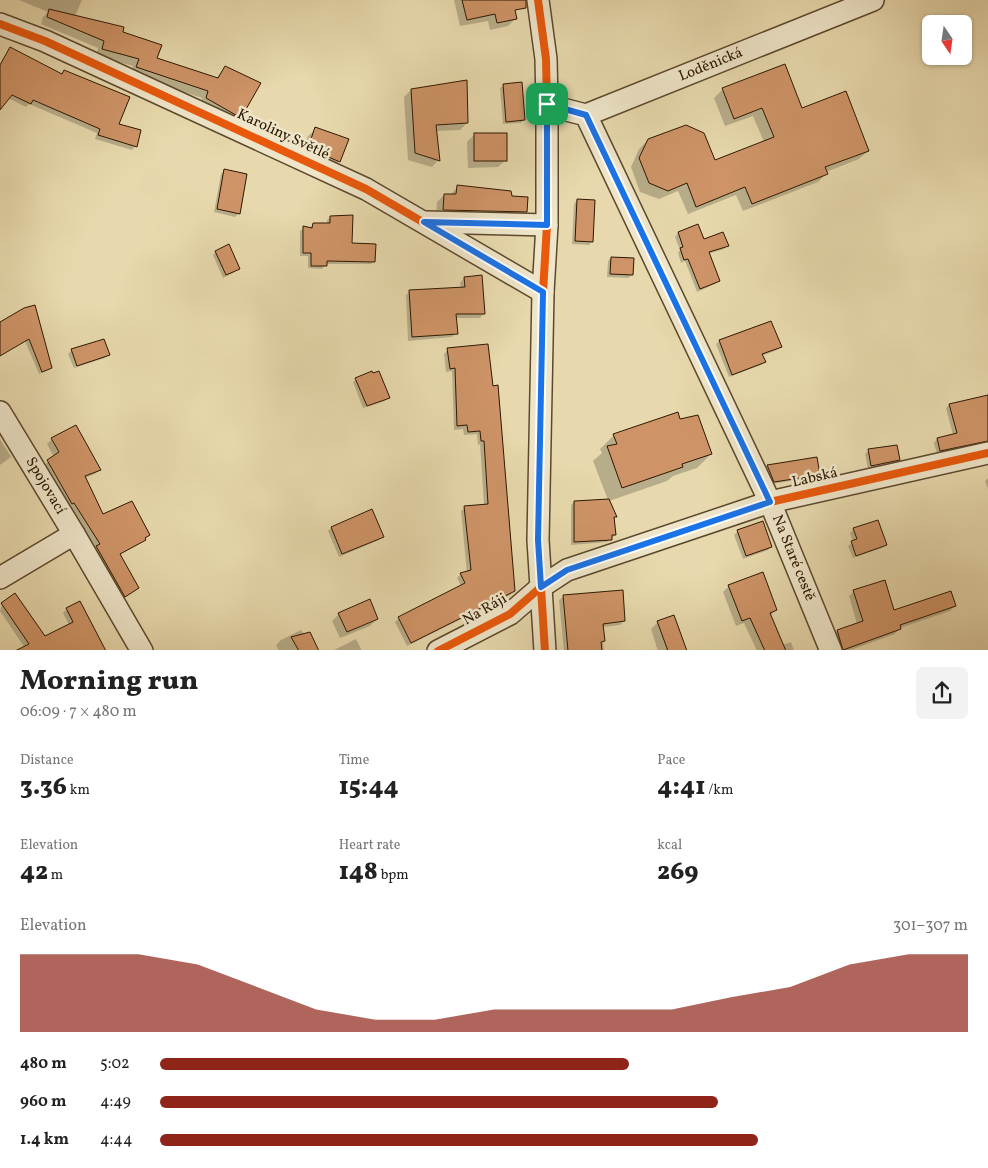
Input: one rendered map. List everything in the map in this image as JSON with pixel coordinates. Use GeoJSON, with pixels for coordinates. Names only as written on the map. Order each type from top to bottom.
{"type":"FeatureCollection","features":[{"type":"Feature","properties":{"kind":"street"},"geometry":{"type":"LineString","coordinates":[[538,0],[546,59],[547,104],[547,225],[543,292],[538,540],[545,650]]}},
{"type":"Feature","properties":{"kind":"street","name":"Loděnická"},"geometry":{"type":"LineString","coordinates":[[586,115],[873,0]]}},
{"type":"Feature","properties":{"kind":"street","name":"Karoliny Světlé"},"geometry":{"type":"LineString","coordinates":[[0,24],[54,45],[366,188],[543,292]]}},
{"type":"Feature","properties":{"kind":"street"},"geometry":{"type":"LineString","coordinates":[[547,104],[586,115]]}},
{"type":"Feature","properties":{"kind":"street","name":"Na Staré cestě"},"geometry":{"type":"LineString","coordinates":[[586,115],[770,502],[830,650]]}},
{"type":"Feature","properties":{"kind":"street","name":"Karoliny Světlé"},"geometry":{"type":"LineString","coordinates":[[424,222],[547,225]]}},
{"type":"Feature","properties":{"kind":"street","name":"Spojovací"},"geometry":{"type":"LineString","coordinates":[[0,412],[142,650]]}},
{"type":"Feature","properties":{"kind":"street","name":"Labská"},"geometry":{"type":"LineString","coordinates":[[541,587],[567,570],[770,502],[988,452]]}},
{"type":"Feature","properties":{"kind":"street"},"geometry":{"type":"LineString","coordinates":[[0,578],[74,534]]}},
{"type":"Feature","properties":{"kind":"street","name":"Na Ráji"},"geometry":{"type":"LineString","coordinates":[[438,650],[510,614],[541,587]]}},
{"type":"Feature","properties":{"kind":"building"},"geometry":{"type":"Polygon","coordinates":[[[462,0],[526,0],[526,8],[515,10],[517,19],[497,23],[495,14],[467,20],[462,0]]]}},
{"type":"Feature","properties":{"kind":"building"},"geometry":{"type":"Polygon","coordinates":[[[49,9],[124,27],[123,32],[162,45],[157,58],[218,78],[225,66],[261,83],[241,118],[206,98],[208,91],[136,67],[139,59],[102,49],[104,41],[47,17],[49,9]]]}},
{"type":"Feature","properties":{"kind":"building"},"geometry":{"type":"Polygon","coordinates":[[[10,47],[62,74],[64,70],[130,97],[119,124],[141,130],[137,147],[98,135],[100,129],[33,100],[31,104],[12,95],[0,110],[0,65],[10,47]]]}},
{"type":"Feature","properties":{"kind":"building"},"geometry":{"type":"Polygon","coordinates":[[[785,64],[802,108],[846,91],[869,151],[825,167],[828,174],[752,204],[745,187],[696,207],[687,183],[668,191],[649,183],[639,158],[648,139],[686,125],[704,133],[715,160],[774,137],[762,108],[734,119],[722,88],[785,64]]]}},
{"type":"Feature","properties":{"kind":"building"},"geometry":{"type":"Polygon","coordinates":[[[467,80],[468,123],[436,125],[440,161],[415,153],[411,89],[467,80]]]}},
{"type":"Feature","properties":{"kind":"building"},"geometry":{"type":"Polygon","coordinates":[[[522,82],[525,120],[506,122],[503,84],[522,82]]]}},
{"type":"Feature","properties":{"kind":"building"},"geometry":{"type":"Polygon","coordinates":[[[315,127],[349,139],[340,162],[308,148],[315,127]]]}},
{"type":"Feature","properties":{"kind":"building"},"geometry":{"type":"Polygon","coordinates":[[[474,133],[507,133],[507,161],[474,161],[474,133]]]}},
{"type":"Feature","properties":{"kind":"building"},"geometry":{"type":"Polygon","coordinates":[[[224,169],[247,174],[240,214],[217,209],[224,169]]]}},
{"type":"Feature","properties":{"kind":"building"},"geometry":{"type":"Polygon","coordinates":[[[457,185],[511,191],[512,196],[528,197],[527,212],[443,210],[444,194],[456,194],[457,185]]]}},
{"type":"Feature","properties":{"kind":"building"},"geometry":{"type":"Polygon","coordinates":[[[577,199],[595,200],[593,242],[575,241],[577,199]]]}},
{"type":"Feature","properties":{"kind":"building"},"geometry":{"type":"Polygon","coordinates":[[[353,215],[352,243],[376,244],[375,262],[327,261],[327,266],[311,266],[311,253],[303,253],[303,226],[312,228],[313,223],[330,223],[330,216],[353,215]]]}},
{"type":"Feature","properties":{"kind":"building"},"geometry":{"type":"Polygon","coordinates":[[[698,224],[704,239],[723,232],[729,246],[709,252],[720,281],[700,289],[688,259],[684,260],[680,248],[683,247],[678,232],[698,224]]]}},
{"type":"Feature","properties":{"kind":"building"},"geometry":{"type":"Polygon","coordinates":[[[229,244],[240,269],[226,275],[215,251],[229,244]]]}},
{"type":"Feature","properties":{"kind":"building"},"geometry":{"type":"Polygon","coordinates":[[[611,257],[634,258],[633,275],[610,274],[611,257]]]}},
{"type":"Feature","properties":{"kind":"building"},"geometry":{"type":"Polygon","coordinates":[[[482,275],[485,314],[456,314],[458,334],[412,337],[409,290],[465,287],[464,277],[482,275]]]}},
{"type":"Feature","properties":{"kind":"building"},"geometry":{"type":"Polygon","coordinates":[[[35,305],[52,368],[42,372],[29,339],[0,356],[0,322],[24,308],[35,305]]]}},
{"type":"Feature","properties":{"kind":"building"},"geometry":{"type":"Polygon","coordinates":[[[771,321],[782,347],[762,354],[766,362],[732,375],[719,340],[771,321]]]}},
{"type":"Feature","properties":{"kind":"building"},"geometry":{"type":"Polygon","coordinates":[[[104,339],[110,355],[77,366],[71,349],[104,339]]]}},
{"type":"Feature","properties":{"kind":"building"},"geometry":{"type":"Polygon","coordinates":[[[488,344],[493,386],[498,385],[515,591],[411,643],[398,617],[465,583],[460,573],[471,570],[464,506],[488,504],[484,441],[481,441],[480,431],[468,432],[467,425],[457,426],[455,368],[450,369],[447,348],[488,344]]]}},
{"type":"Feature","properties":{"kind":"building"},"geometry":{"type":"Polygon","coordinates":[[[372,371],[373,373],[379,371],[390,398],[367,406],[355,378],[372,371]]]}},
{"type":"Feature","properties":{"kind":"building"},"geometry":{"type":"Polygon","coordinates":[[[988,395],[988,441],[940,451],[937,438],[957,433],[949,404],[988,395]]]}},
{"type":"Feature","properties":{"kind":"building"},"geometry":{"type":"Polygon","coordinates":[[[678,412],[680,419],[698,415],[712,454],[682,464],[683,467],[622,488],[607,446],[617,444],[613,434],[678,412]]]}},
{"type":"Feature","properties":{"kind":"building"},"geometry":{"type":"Polygon","coordinates":[[[76,425],[101,470],[85,476],[103,514],[132,501],[150,535],[145,538],[146,540],[120,554],[139,588],[125,597],[96,546],[100,544],[74,503],[72,504],[47,460],[59,452],[51,438],[76,425]]]}},
{"type":"Feature","properties":{"kind":"building"},"geometry":{"type":"Polygon","coordinates":[[[897,445],[900,460],[871,466],[868,449],[897,445]]]}},
{"type":"Feature","properties":{"kind":"building"},"geometry":{"type":"Polygon","coordinates":[[[817,457],[820,475],[774,482],[767,465],[817,457]]]}},
{"type":"Feature","properties":{"kind":"building"},"geometry":{"type":"Polygon","coordinates":[[[609,499],[617,517],[614,517],[616,535],[612,535],[612,540],[574,542],[574,501],[609,499]]]}},
{"type":"Feature","properties":{"kind":"building"},"geometry":{"type":"Polygon","coordinates":[[[372,509],[384,537],[342,554],[331,527],[372,509]]]}},
{"type":"Feature","properties":{"kind":"building"},"geometry":{"type":"Polygon","coordinates":[[[878,520],[887,545],[856,556],[851,541],[857,539],[853,528],[878,520]]]}},
{"type":"Feature","properties":{"kind":"building"},"geometry":{"type":"Polygon","coordinates":[[[763,521],[772,547],[746,556],[737,530],[763,521]]]}},
{"type":"Feature","properties":{"kind":"building"},"geometry":{"type":"Polygon","coordinates":[[[763,572],[777,610],[770,613],[786,650],[765,650],[750,618],[742,621],[728,585],[763,572]]]}},
{"type":"Feature","properties":{"kind":"building"},"geometry":{"type":"Polygon","coordinates":[[[885,580],[894,610],[951,591],[956,606],[900,625],[901,629],[843,650],[837,630],[863,621],[853,590],[885,580]]]}},
{"type":"Feature","properties":{"kind":"building"},"geometry":{"type":"Polygon","coordinates":[[[623,590],[625,621],[603,624],[605,641],[601,642],[602,650],[568,650],[563,595],[623,590]]]}},
{"type":"Feature","properties":{"kind":"building"},"geometry":{"type":"Polygon","coordinates":[[[15,593],[45,636],[73,622],[66,608],[80,601],[105,650],[17,650],[29,644],[1,603],[15,593]]]}},
{"type":"Feature","properties":{"kind":"building"},"geometry":{"type":"Polygon","coordinates":[[[370,599],[378,619],[347,632],[338,613],[370,599]]]}},
{"type":"Feature","properties":{"kind":"building"},"geometry":{"type":"Polygon","coordinates":[[[674,615],[687,650],[668,650],[657,621],[674,615]]]}},
{"type":"Feature","properties":{"kind":"building"},"geometry":{"type":"Polygon","coordinates":[[[310,632],[319,650],[298,650],[291,637],[310,632]]]}},
{"type":"Feature","properties":{"kind":"cycle path"},"geometry":{"type":"LineString","coordinates":[[538,0],[546,59],[547,105],[547,225],[543,292],[538,540],[545,650]]}},
{"type":"Feature","properties":{"kind":"cycle path"},"geometry":{"type":"LineString","coordinates":[[0,24],[45,41],[366,189],[543,292]]}},
{"type":"Feature","properties":{"kind":"cycle path"},"geometry":{"type":"LineString","coordinates":[[440,650],[510,614],[541,587],[567,570],[770,502],[988,453]]}},
{"type":"Feature","properties":{"kind":"route"},"geometry":{"type":"LineString","coordinates":[[547,104],[586,115],[770,502],[567,570],[541,587],[538,540],[543,292],[424,222],[547,225],[547,104]]}}]}
